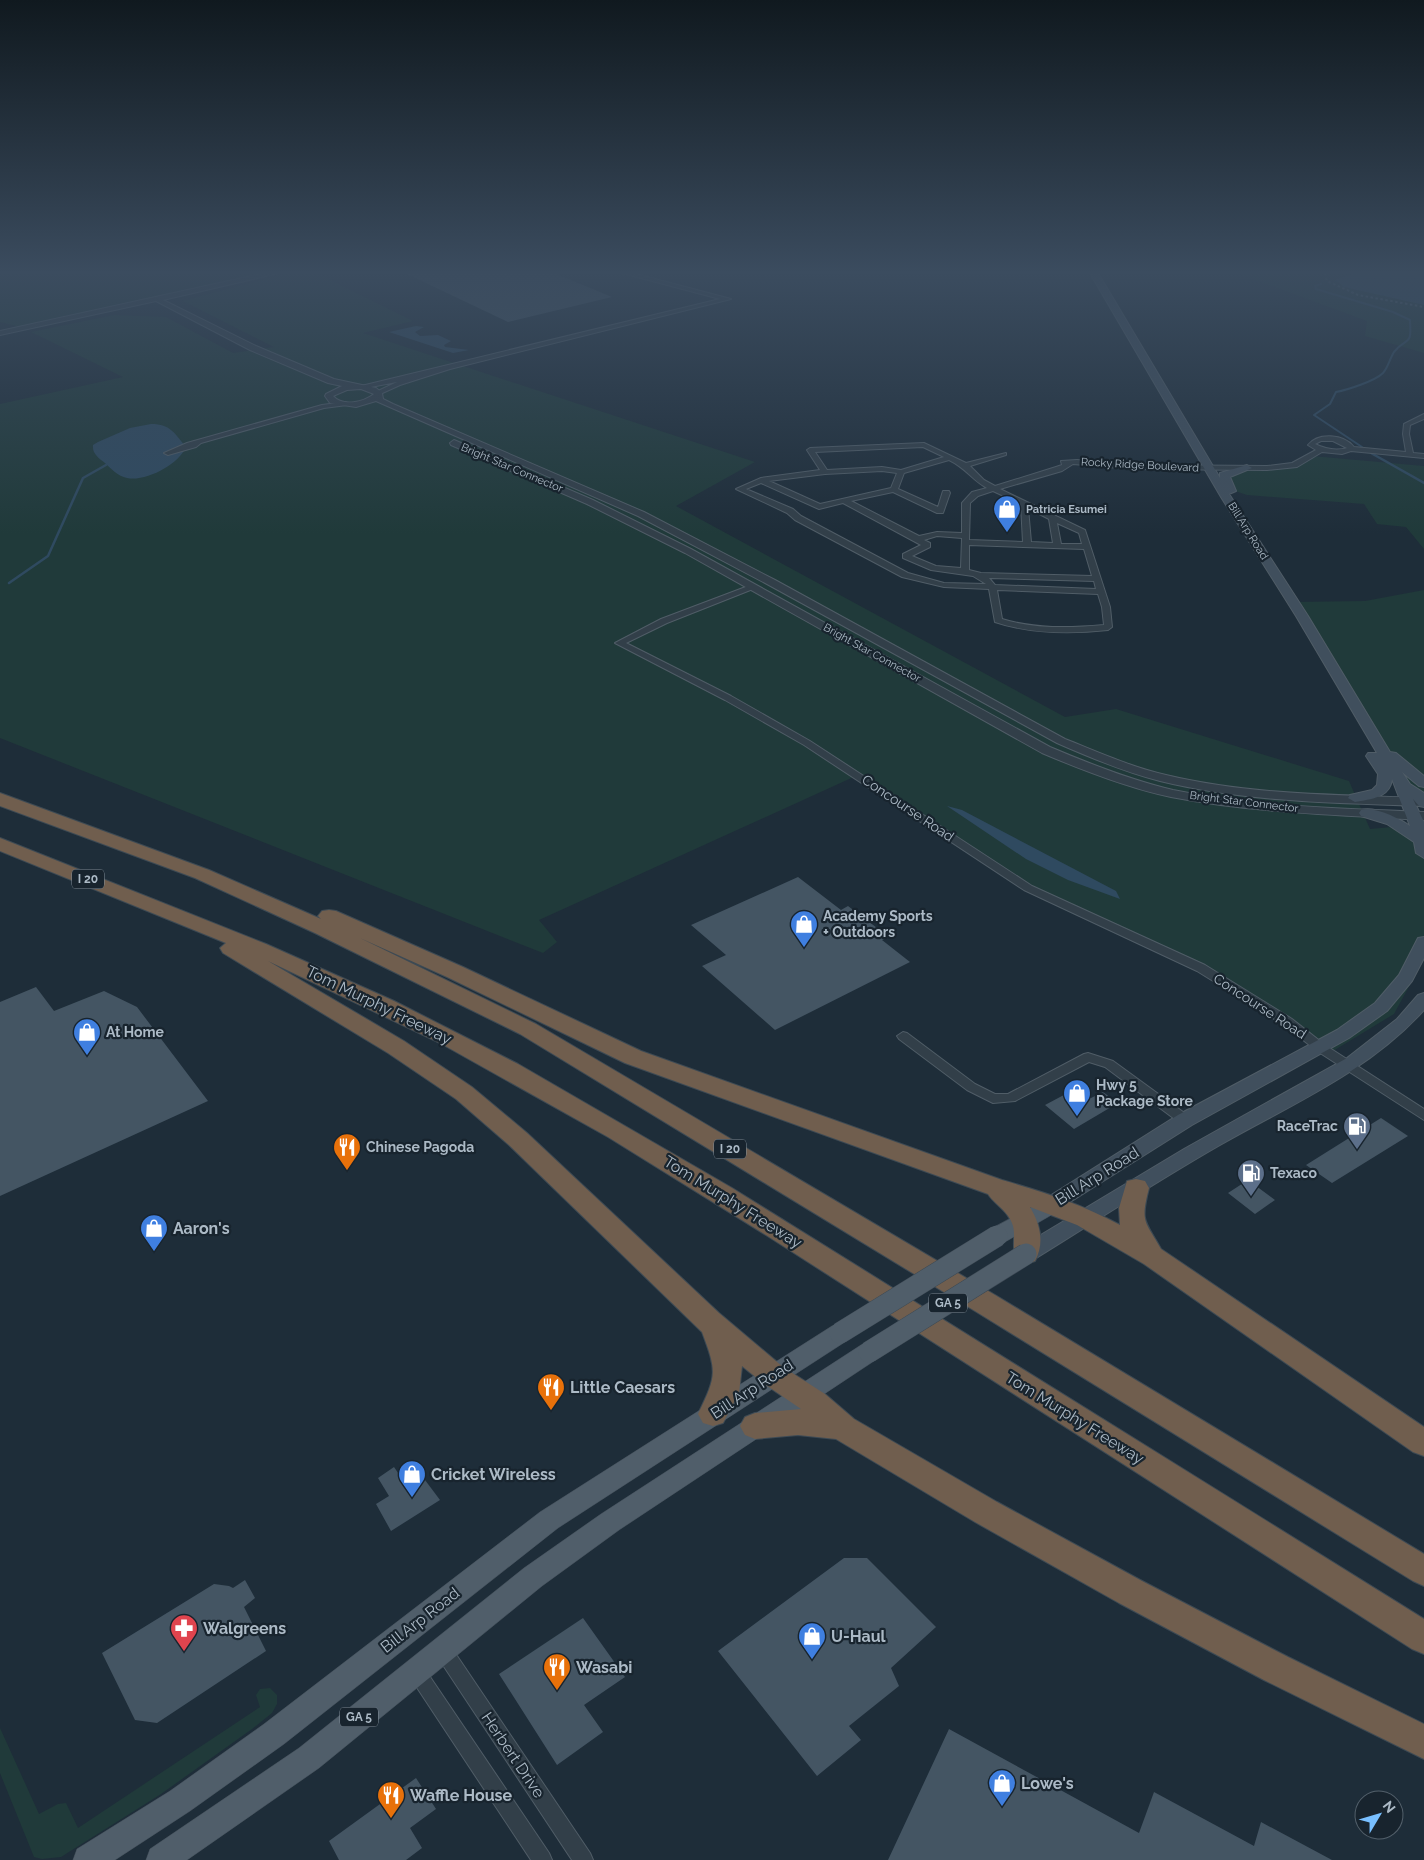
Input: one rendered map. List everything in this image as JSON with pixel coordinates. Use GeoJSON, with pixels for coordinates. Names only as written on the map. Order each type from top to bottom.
{"type":"FeatureCollection","features":[{"type":"Feature","properties":{"kind":"highway","name":"I 20"},"geometry":{"type":"LineString","coordinates":[[0,799],[202,874],[340,936],[471,1000],[561,1048],[1424,1571]]}},
{"type":"Feature","properties":{"kind":"highway","name":"Tom Murphy Freeway"},"geometry":{"type":"LineString","coordinates":[[0,844],[176,914],[336,983],[502,1065],[593,1117],[832,1263],[1424,1638]]}},
{"type":"Feature","properties":{"kind":"highway"},"geometry":{"type":"LineString","coordinates":[[202,874],[250,886],[354,927],[633,1057],[995,1188],[1052,1204],[1086,1218],[1153,1257],[1424,1444]]}},
{"type":"Feature","properties":{"kind":"highway"},"geometry":{"type":"LineString","coordinates":[[176,914],[396,1047],[464,1094],[518,1139],[709,1321],[773,1375],[804,1395],[844,1428],[1175,1616],[1301,1683],[1424,1742]]}},
{"type":"Feature","properties":{"kind":"highway"},"geometry":{"type":"LineString","coordinates":[[995,1188],[1013,1203],[1024,1220],[1028,1236],[1026,1254]]}},
{"type":"Feature","properties":{"kind":"highway"},"geometry":{"type":"LineString","coordinates":[[1136,1188],[1130,1218],[1137,1236],[1153,1257]]}},
{"type":"Feature","properties":{"kind":"highway"},"geometry":{"type":"LineString","coordinates":[[709,1321],[723,1345],[729,1368],[725,1393],[713,1414]]}},
{"type":"Feature","properties":{"kind":"highway"},"geometry":{"type":"LineString","coordinates":[[755,1426],[813,1422],[844,1428]]}},
{"type":"Feature","properties":{"kind":"main road","name":"Bill Arp Road"},"geometry":{"type":"LineString","coordinates":[[1145,360],[1226,497],[1302,616],[1404,787],[1419,796],[1424,802]]}},
{"type":"Feature","properties":{"kind":"main road"},"geometry":{"type":"LineString","coordinates":[[1226,497],[1232,490],[1224,475],[1247,468]]}},
{"type":"Feature","properties":{"kind":"main road"},"geometry":{"type":"LineString","coordinates":[[1354,703],[1345,706],[1384,774],[1384,786],[1377,793],[1355,798]]}},
{"type":"Feature","properties":{"kind":"main road"},"geometry":{"type":"LineString","coordinates":[[1382,749],[1424,783]]}},
{"type":"Feature","properties":{"kind":"main road","name":"Bill Arp Road"},"geometry":{"type":"LineString","coordinates":[[1404,787],[1406,802],[1420,816],[1422,847]]}},
{"type":"Feature","properties":{"kind":"main road"},"geometry":{"type":"LineString","coordinates":[[1366,813],[1392,821],[1422,847]]}},
{"type":"Feature","properties":{"kind":"main road","name":"Bill Arp Road"},"geometry":{"type":"LineString","coordinates":[[88,1860],[180,1800],[274,1734],[549,1520],[840,1332],[1052,1204],[1185,1120],[1321,1048],[1382,1007],[1406,977],[1424,942]]}},
{"type":"Feature","properties":{"kind":"main road","name":"Bill Arp Road"},"geometry":{"type":"LineString","coordinates":[[161,1860],[309,1758],[533,1577],[610,1522],[869,1352],[1026,1254],[1198,1150],[1367,1054],[1415,1010],[1424,999]]}},
{"type":"Feature","properties":{"kind":"street"},"geometry":{"type":"LineString","coordinates":[[260,360],[324,388],[330,395]]}},
{"type":"Feature","properties":{"kind":"street"},"geometry":{"type":"LineString","coordinates":[[282,360],[331,381],[358,387]]}},
{"type":"Feature","properties":{"kind":"street"},"geometry":{"type":"LineString","coordinates":[[272,421],[278,416],[341,389],[382,384],[481,360]]}},
{"type":"Feature","properties":{"kind":"street"},"geometry":{"type":"LineString","coordinates":[[158,456],[168,453],[173,449],[324,406],[368,402],[398,384],[448,368]]}},
{"type":"Feature","properties":{"kind":"street","name":"Bright Star Connector"},"geometry":{"type":"LineString","coordinates":[[358,387],[372,389],[390,406],[641,514],[771,582],[1061,741],[1098,757],[1176,780],[1226,789],[1268,794],[1424,802]]}},
{"type":"Feature","properties":{"kind":"street","name":"Bright Star Connector"},"geometry":{"type":"LineString","coordinates":[[330,395],[333,401],[378,410],[590,502],[688,551],[1046,750],[1086,767],[1171,793],[1225,802],[1271,808],[1420,816]]}},
{"type":"Feature","properties":{"kind":"street"},"geometry":{"type":"LineString","coordinates":[[1410,454],[1406,431],[1407,424],[1424,416]]}},
{"type":"Feature","properties":{"kind":"street"},"geometry":{"type":"LineString","coordinates":[[1351,449],[1350,446],[1335,439],[1318,439],[1313,441],[1311,445],[1321,450],[1342,452],[1351,449],[1424,456]]}},
{"type":"Feature","properties":{"kind":"street"},"geometry":{"type":"LineString","coordinates":[[825,472],[810,450],[924,446],[965,465],[981,482],[993,489],[1082,532],[1098,579],[1108,627],[1087,630],[1011,626],[998,620],[991,582],[983,575]]}},
{"type":"Feature","properties":{"kind":"street","name":"Rocky Ridge Boulevard"},"geometry":{"type":"LineString","coordinates":[[965,571],[966,503],[975,494],[1077,462],[1131,467],[1247,468],[1294,465],[1321,450]]}},
{"type":"Feature","properties":{"kind":"street"},"geometry":{"type":"LineString","coordinates":[[965,465],[1004,454]]}},
{"type":"Feature","properties":{"kind":"street"},"geometry":{"type":"LineString","coordinates":[[949,458],[901,472],[882,469],[825,472],[761,480],[740,489],[794,515],[905,574],[944,585],[1101,592]]}},
{"type":"Feature","properties":{"kind":"street"},"geometry":{"type":"LineString","coordinates":[[894,490],[901,472]]}},
{"type":"Feature","properties":{"kind":"street"},"geometry":{"type":"LineString","coordinates":[[761,480],[819,507]]}},
{"type":"Feature","properties":{"kind":"street"},"geometry":{"type":"LineString","coordinates":[[794,515],[844,500],[894,490],[940,511],[946,493]]}},
{"type":"Feature","properties":{"kind":"street"},"geometry":{"type":"LineString","coordinates":[[844,500],[927,545],[906,556],[934,568],[983,575],[1098,579]]}},
{"type":"Feature","properties":{"kind":"street"},"geometry":{"type":"LineString","coordinates":[[1024,505],[1027,545]]}},
{"type":"Feature","properties":{"kind":"street"},"geometry":{"type":"LineString","coordinates":[[1053,519],[1057,546]]}},
{"type":"Feature","properties":{"kind":"street"},"geometry":{"type":"LineString","coordinates":[[918,539],[937,534],[1027,545],[1087,547]]}},
{"type":"Feature","properties":{"kind":"street","name":"Concourse Road"},"geometry":{"type":"LineString","coordinates":[[754,587],[664,621],[619,643],[728,698],[798,738],[878,788],[1028,888],[1201,968],[1288,1022],[1321,1048]]}},
{"type":"Feature","properties":{"kind":"street"},"geometry":{"type":"LineString","coordinates":[[903,1036],[971,1087],[993,1099],[1010,1098],[1088,1058],[1108,1064],[1185,1120]]}},
{"type":"Feature","properties":{"kind":"street"},"geometry":{"type":"LineString","coordinates":[[1321,1048],[1424,1115]]}},
{"type":"Feature","properties":{"kind":"street","name":"Herbert Drive"},"geometry":{"type":"LineString","coordinates":[[443,1650],[583,1860]]}},
{"type":"Feature","properties":{"kind":"street"},"geometry":{"type":"LineString","coordinates":[[416,1671],[542,1860]]}},
{"type":"Feature","properties":{"kind":"green space"},"geometry":{"type":"Polygon","coordinates":[[[88,360],[444,360],[755,462],[676,506],[1065,717],[1116,709],[1349,781],[1370,829],[1424,824],[1424,959],[1394,1014],[1333,1051],[1201,968],[1028,888],[858,775],[539,920],[557,942],[543,953],[0,738],[0,404],[123,377],[88,360]]]}},
{"type":"Feature","properties":{"kind":"green space"},"geometry":{"type":"Polygon","coordinates":[[[1312,456],[1424,466],[1424,549],[1406,527],[1377,524],[1364,504],[1247,495],[1232,490],[1229,472],[1294,465],[1312,456]]]}},
{"type":"Feature","properties":{"kind":"green space"},"geometry":{"type":"Polygon","coordinates":[[[1424,590],[1424,802],[1404,787],[1293,602],[1365,601],[1424,590]]]}},
{"type":"Feature","properties":{"kind":"green space"},"geometry":{"type":"Polygon","coordinates":[[[270,1688],[277,1695],[277,1704],[272,1713],[252,1729],[161,1794],[61,1857],[42,1859],[34,1857],[0,1773],[0,1728],[39,1814],[58,1804],[66,1803],[78,1828],[260,1707],[256,1695],[260,1689],[270,1688]]]}},
{"type":"Feature","properties":{"kind":"water"},"geometry":{"type":"Polygon","coordinates":[[[158,424],[168,428],[186,447],[177,460],[161,470],[135,479],[127,478],[115,472],[95,453],[93,445],[98,442],[130,428],[158,424]]]}},
{"type":"Feature","properties":{"kind":"water"},"geometry":{"type":"Polygon","coordinates":[[[947,806],[962,810],[1116,891],[1120,899],[1068,880],[1026,859],[947,806]]]}},
{"type":"Feature","properties":{"kind":"building","name":"Academy Sports + Outdoors"},"geometry":{"type":"Polygon","coordinates":[[[798,877],[841,910],[848,906],[889,937],[882,940],[910,962],[775,1030],[702,966],[726,955],[691,925],[798,877]]]}},
{"type":"Feature","properties":{"kind":"building","name":"At Home"},"geometry":{"type":"Polygon","coordinates":[[[36,987],[54,1011],[104,991],[137,1007],[208,1101],[0,1196],[0,1002],[36,987]]]}},
{"type":"Feature","properties":{"kind":"building","name":"Hwy 5 Package Store"},"geometry":{"type":"Polygon","coordinates":[[[1077,1088],[1091,1098],[1103,1092],[1118,1103],[1074,1129],[1045,1105],[1077,1088]]]}},
{"type":"Feature","properties":{"kind":"building","name":"RaceTrac"},"geometry":{"type":"Polygon","coordinates":[[[1381,1118],[1408,1136],[1332,1183],[1306,1165],[1381,1118]]]}},
{"type":"Feature","properties":{"kind":"building","name":"Texaco"},"geometry":{"type":"Polygon","coordinates":[[[1248,1180],[1275,1200],[1255,1214],[1228,1193],[1248,1180]]]}},
{"type":"Feature","properties":{"kind":"building","name":"Cricket Wireless"},"geometry":{"type":"Polygon","coordinates":[[[394,1467],[407,1486],[422,1476],[440,1500],[391,1531],[376,1504],[389,1496],[378,1478],[394,1467]]]}},
{"type":"Feature","properties":{"kind":"building","name":"U-Haul"},"geometry":{"type":"Polygon","coordinates":[[[844,1558],[867,1558],[936,1627],[891,1668],[899,1686],[849,1726],[861,1740],[817,1776],[718,1651],[844,1558]]]}},
{"type":"Feature","properties":{"kind":"building","name":"Walgreens"},"geometry":{"type":"Polygon","coordinates":[[[245,1580],[255,1598],[244,1607],[266,1651],[157,1723],[135,1720],[102,1653],[214,1584],[233,1588],[245,1580]]]}},
{"type":"Feature","properties":{"kind":"building","name":"Wasabi"},"geometry":{"type":"Polygon","coordinates":[[[583,1618],[625,1677],[584,1705],[603,1732],[557,1765],[499,1674],[583,1618]]]}},
{"type":"Feature","properties":{"kind":"building","name":"Lowe's"},"geometry":{"type":"Polygon","coordinates":[[[949,1729],[1139,1833],[1154,1792],[1254,1846],[1261,1822],[1332,1860],[888,1860],[949,1729]]]}},
{"type":"Feature","properties":{"kind":"building","name":"Waffle House"},"geometry":{"type":"Polygon","coordinates":[[[416,1778],[436,1809],[410,1828],[422,1848],[406,1860],[339,1860],[329,1841],[416,1778]]]}},
{"type":"Feature","properties":{"kind":"waterway"},"geometry":{"type":"LineString","coordinates":[[1362,447],[1314,415],[1330,404],[1336,392],[1368,382],[1379,376],[1383,373],[1390,360]]}},
{"type":"Feature","properties":{"kind":"waterway"},"geometry":{"type":"LineString","coordinates":[[1371,453],[1424,483]]}},
{"type":"Feature","properties":{"kind":"waterway"},"geometry":{"type":"LineString","coordinates":[[9,583],[48,556],[83,478],[106,465]]}},
{"type":"Feature","properties":{"kind":"place","name":"Patricia Esumei"},"geometry":{"type":"Point","coordinates":[1007,533]}},
{"type":"Feature","properties":{"kind":"place","name":"Academy Sports + Outdoors"},"geometry":{"type":"Point","coordinates":[804,948]}},
{"type":"Feature","properties":{"kind":"place","name":"At Home"},"geometry":{"type":"Point","coordinates":[87,1056]}},
{"type":"Feature","properties":{"kind":"place","name":"Hwy 5 Package Store"},"geometry":{"type":"Point","coordinates":[1077,1117]}},
{"type":"Feature","properties":{"kind":"place","name":"RaceTrac"},"geometry":{"type":"Point","coordinates":[1357,1150]}},
{"type":"Feature","properties":{"kind":"place","name":"Chinese Pagoda"},"geometry":{"type":"Point","coordinates":[347,1171]}},
{"type":"Feature","properties":{"kind":"place","name":"Texaco"},"geometry":{"type":"Point","coordinates":[1251,1197]}},
{"type":"Feature","properties":{"kind":"place","name":"Aaron's"},"geometry":{"type":"Point","coordinates":[154,1252]}},
{"type":"Feature","properties":{"kind":"place","name":"Little Caesars"},"geometry":{"type":"Point","coordinates":[551,1411]}},
{"type":"Feature","properties":{"kind":"place","name":"Cricket Wireless"},"geometry":{"type":"Point","coordinates":[412,1498]}},
{"type":"Feature","properties":{"kind":"place","name":"Walgreens"},"geometry":{"type":"Point","coordinates":[184,1652]}},
{"type":"Feature","properties":{"kind":"place","name":"U-Haul"},"geometry":{"type":"Point","coordinates":[812,1660]}},
{"type":"Feature","properties":{"kind":"place","name":"Wasabi"},"geometry":{"type":"Point","coordinates":[557,1691]}},
{"type":"Feature","properties":{"kind":"place","name":"Lowe's"},"geometry":{"type":"Point","coordinates":[1002,1807]}},
{"type":"Feature","properties":{"kind":"place","name":"Waffle House"},"geometry":{"type":"Point","coordinates":[391,1819]}}]}
